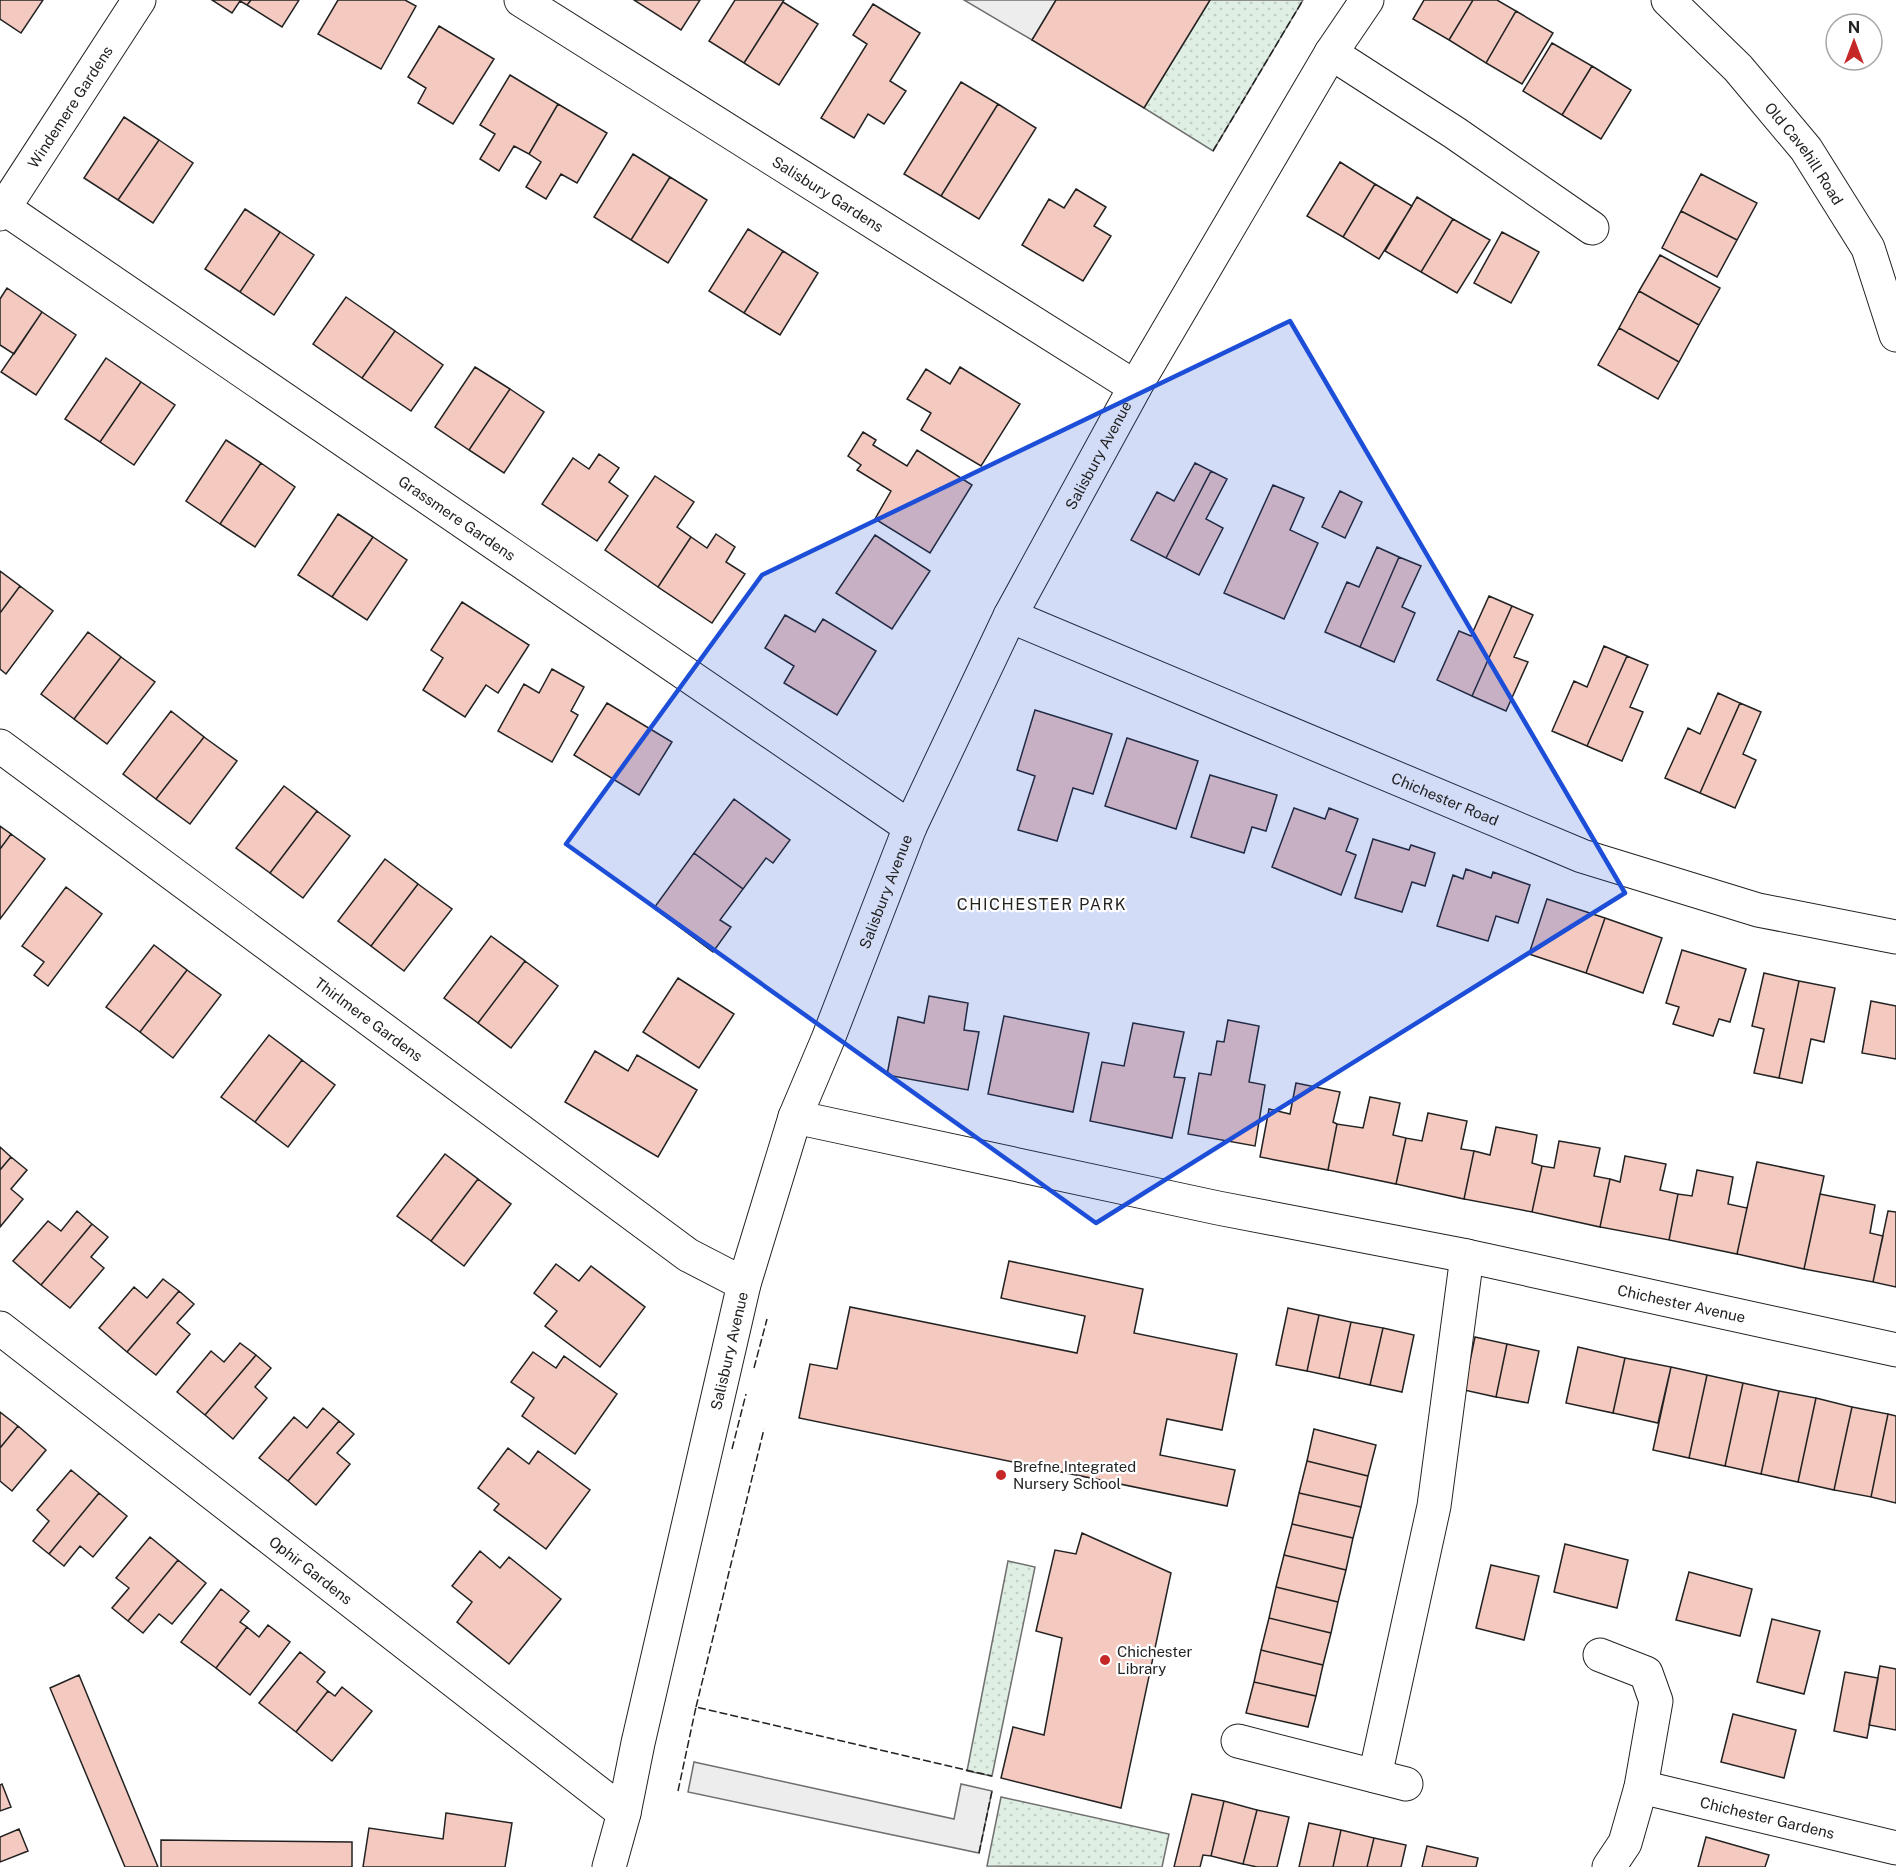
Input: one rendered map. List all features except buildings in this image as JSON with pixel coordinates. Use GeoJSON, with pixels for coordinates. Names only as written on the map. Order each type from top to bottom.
{"type":"FeatureCollection","features":[{"type":"Feature","properties":{"kind":"street","name":"Windemere Gardens"},"geometry":{"type":"LineString","coordinates":[[2,211],[140,0]]}},
{"type":"Feature","properties":{"kind":"street","name":"Salisbury Gardens"},"geometry":{"type":"LineString","coordinates":[[521,0],[1135,387]]}},
{"type":"Feature","properties":{"kind":"street","name":"Salisbury Avenue"},"geometry":{"type":"LineString","coordinates":[[609,1867],[624,1813],[638,1743],[744,1284],[795,1117],[828,1039],[910,828],[1010,616],[1135,387],[1331,53],[1366,0]]}},
{"type":"Feature","properties":{"kind":"street","name":"Old Cavehill Road"},"geometry":{"type":"LineString","coordinates":[[1668,0],[1738,68],[1806,149],[1868,248],[1896,335]]}},
{"type":"Feature","properties":{"kind":"street"},"geometry":{"type":"LineString","coordinates":[[1331,53],[1455,133],[1592,228]]}},
{"type":"Feature","properties":{"kind":"street","name":"Grassmere Gardens"},"geometry":{"type":"LineString","coordinates":[[2,211],[910,828]]}},
{"type":"Feature","properties":{"kind":"street","name":"Chichester Road"},"geometry":{"type":"LineString","coordinates":[[1010,616],[1582,856],[1758,910],[1896,937]]}},
{"type":"Feature","properties":{"kind":"street","name":"Thirlmere Gardens"},"geometry":{"type":"LineString","coordinates":[[0,746],[688,1255],[744,1284]]}},
{"type":"Feature","properties":{"kind":"street","name":"Chichester Avenue"},"geometry":{"type":"LineString","coordinates":[[795,1117],[1218,1208],[1467,1256],[1896,1350]]}},
{"type":"Feature","properties":{"kind":"street"},"geometry":{"type":"LineString","coordinates":[[1238,1741],[1390,1780],[1434,1506],[1467,1256]]}},
{"type":"Feature","properties":{"kind":"street","name":"Ophir Gardens"},"geometry":{"type":"LineString","coordinates":[[0,1328],[624,1813]]}},
{"type":"Feature","properties":{"kind":"street"},"geometry":{"type":"LineString","coordinates":[[1600,1655],[1646,1673],[1656,1701],[1641,1788],[1625,1843],[1609,1867]]}},
{"type":"Feature","properties":{"kind":"street","name":"Chichester Gardens"},"geometry":{"type":"LineString","coordinates":[[1641,1788],[1896,1848]]}},
{"type":"Feature","properties":{"kind":"highlighted area"},"geometry":{"type":"Polygon","coordinates":[[[1290,321],[1625,893],[1096,1223],[566,844],[762,575],[1290,321]]]}},
{"type":"Feature","properties":{"kind":"green space"},"geometry":{"type":"Polygon","coordinates":[[[1210,0],[1303,0],[1213,151],[1144,108],[1210,0]]]}},
{"type":"Feature","properties":{"kind":"green space"},"geometry":{"type":"Polygon","coordinates":[[[1008,1561],[1035,1567],[992,1776],[967,1771],[1008,1561]]]}},
{"type":"Feature","properties":{"kind":"green space"},"geometry":{"type":"Polygon","coordinates":[[[1001,1797],[1169,1834],[1162,1867],[987,1866],[1001,1797]]]}},
{"type":"Feature","properties":{"kind":"shaded area"},"geometry":{"type":"Polygon","coordinates":[[[964,0],[1056,0],[1032,40],[964,0]]]}},
{"type":"Feature","properties":{"kind":"shaded area"},"geometry":{"type":"Polygon","coordinates":[[[694,1762],[954,1819],[961,1784],[992,1791],[979,1853],[688,1792],[694,1762]]]}},
{"type":"Feature","properties":{"kind":"fence"},"geometry":{"type":"LineString","coordinates":[[1213,151],[1303,0]]}},
{"type":"Feature","properties":{"kind":"fence"},"geometry":{"type":"LineString","coordinates":[[754,1368],[767,1319]]}},
{"type":"Feature","properties":{"kind":"fence"},"geometry":{"type":"LineString","coordinates":[[732,1449],[746,1394]]}},
{"type":"Feature","properties":{"kind":"fence"},"geometry":{"type":"LineString","coordinates":[[696,1707],[764,1429]]}},
{"type":"Feature","properties":{"kind":"fence"},"geometry":{"type":"LineString","coordinates":[[678,1791],[696,1707],[992,1776]]}},
{"type":"Feature","properties":{"kind":"fence"},"geometry":{"type":"LineString","coordinates":[[979,1853],[992,1791]]}},
{"type":"Feature","properties":{"kind":"place","name":"Brefne Integrated Nursery School"},"geometry":{"type":"Point","coordinates":[1001,1475]}},
{"type":"Feature","properties":{"kind":"place","name":"Chichester Library"},"geometry":{"type":"Point","coordinates":[1105,1660]}},
{"type":"Feature","properties":{"kind":"district","name":"CHICHESTER PARK"},"geometry":{"type":"Point","coordinates":[1042,904]}}]}
